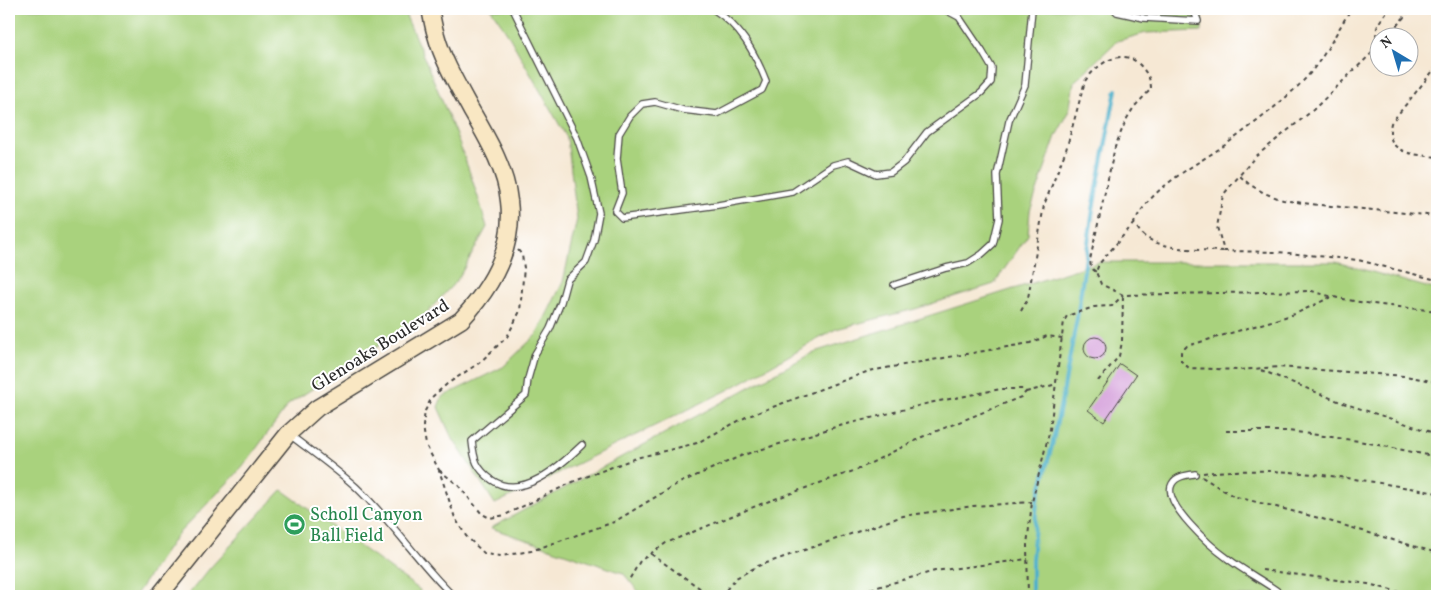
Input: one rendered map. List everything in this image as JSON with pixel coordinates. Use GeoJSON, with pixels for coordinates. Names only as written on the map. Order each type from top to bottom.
{"type":"FeatureCollection","features":[{"type":"Feature","properties":{"kind":"street","name":"Glenoaks Boulevard"},"geometry":{"type":"LineString","coordinates":[[159,596],[288,434],[317,408],[461,320],[478,302],[494,276],[505,249],[508,235],[510,223],[509,200],[503,176],[487,139],[455,80],[436,36],[430,9]]}},
{"type":"Feature","properties":{"kind":"lane"},"geometry":{"type":"LineString","coordinates":[[513,9],[577,138],[591,177],[599,213],[594,240],[586,262],[567,280],[561,302],[550,329],[535,354],[526,395],[472,441],[474,460],[486,475],[500,486],[513,488],[531,483],[565,461],[582,445]]}},
{"type":"Feature","properties":{"kind":"lane"},"geometry":{"type":"LineString","coordinates":[[713,9],[726,17],[743,35],[756,57],[766,81],[762,90],[717,114],[683,110],[655,102],[642,104],[630,116],[619,134],[617,159],[622,193],[615,211],[622,218],[718,205],[793,192],[833,165],[848,161],[876,174],[891,172],[904,162],[927,132],[954,110],[981,93],[991,82],[992,68],[982,51],[959,17],[944,9]]}},
{"type":"Feature","properties":{"kind":"lane"},"geometry":{"type":"LineString","coordinates":[[894,285],[968,263],[993,244],[999,219],[997,175],[1009,121],[1025,85],[1032,9]]}},
{"type":"Feature","properties":{"kind":"lane"},"geometry":{"type":"LineString","coordinates":[[1114,9],[1117,12],[1144,18],[1198,21],[1191,9]]}},
{"type":"Feature","properties":{"kind":"lane"},"geometry":{"type":"LineString","coordinates":[[288,434],[329,464],[357,488],[453,596]]}},
{"type":"Feature","properties":{"kind":"lane"},"geometry":{"type":"LineString","coordinates":[[1195,474],[1181,476],[1172,484],[1170,492],[1174,504],[1186,519],[1226,558],[1284,596]]}},
{"type":"Feature","properties":{"kind":"path"},"geometry":{"type":"LineString","coordinates":[[1096,272],[1099,264],[1134,223],[1140,210],[1159,190],[1227,144],[1298,86],[1319,62],[1351,9]]}},
{"type":"Feature","properties":{"kind":"path"},"geometry":{"type":"LineString","coordinates":[[1376,28],[1389,9]]}},
{"type":"Feature","properties":{"kind":"path"},"geometry":{"type":"LineString","coordinates":[[1395,28],[1411,9]]}},
{"type":"Feature","properties":{"kind":"path"},"geometry":{"type":"LineString","coordinates":[[1021,311],[1028,298],[1044,205],[1066,150],[1085,81],[1091,73],[1105,63],[1118,57],[1128,56],[1145,71],[1151,81],[1151,89],[1134,107],[1126,120],[1115,147],[1090,260],[1091,268],[1096,272],[1101,284],[1123,295],[1312,291],[1331,297],[1437,311]]}},
{"type":"Feature","properties":{"kind":"path"},"geometry":{"type":"LineString","coordinates":[[1224,251],[1217,227],[1223,195],[1255,157],[1313,110],[1368,56]]}},
{"type":"Feature","properties":{"kind":"path"},"geometry":{"type":"LineString","coordinates":[[1437,66],[1391,123],[1389,134],[1393,144],[1402,151],[1437,157]]}},
{"type":"Feature","properties":{"kind":"path"},"geometry":{"type":"LineString","coordinates":[[1240,176],[1264,193],[1283,200],[1437,216]]}},
{"type":"Feature","properties":{"kind":"path"},"geometry":{"type":"LineString","coordinates":[[1134,223],[1144,236],[1161,244],[1191,250],[1278,252],[1358,260],[1437,280]]}},
{"type":"Feature","properties":{"kind":"path"},"geometry":{"type":"LineString","coordinates":[[508,235],[522,255],[524,268],[520,311],[507,337],[479,363],[447,384],[432,397],[425,411],[423,426],[426,445],[439,470],[455,518],[466,536],[485,554],[501,556],[531,552],[614,522],[677,484],[743,454],[832,428],[929,403],[1001,389],[1023,389],[1026,392]]}},
{"type":"Feature","properties":{"kind":"path"},"geometry":{"type":"LineString","coordinates":[[1028,596],[1028,545],[1032,502],[1050,429],[1064,321],[1067,316],[1094,307],[1112,306],[1123,295]]}},
{"type":"Feature","properties":{"kind":"path"},"geometry":{"type":"LineString","coordinates":[[1098,381],[1119,356],[1122,342],[1123,295]]}},
{"type":"Feature","properties":{"kind":"path"},"geometry":{"type":"LineString","coordinates":[[1331,297],[1296,314],[1241,332],[1187,346],[1181,352],[1181,361],[1189,368],[1239,370],[1278,367],[1316,369],[1405,376],[1437,382]]}},
{"type":"Feature","properties":{"kind":"path"},"geometry":{"type":"LineString","coordinates":[[439,470],[458,485],[482,514],[490,518],[505,515],[575,481],[636,458],[697,443],[746,417],[869,371],[1030,343],[1047,336],[1062,338]]}},
{"type":"Feature","properties":{"kind":"path"},"geometry":{"type":"LineString","coordinates":[[1259,369],[1343,403],[1437,434]]}},
{"type":"Feature","properties":{"kind":"path"},"geometry":{"type":"LineString","coordinates":[[629,580],[640,561],[666,544],[761,504],[859,469],[922,437],[1022,397],[1026,392],[1057,384]]}},
{"type":"Feature","properties":{"kind":"path"},"geometry":{"type":"LineString","coordinates":[[1226,431],[1289,431],[1358,441],[1437,457]]}},
{"type":"Feature","properties":{"kind":"path"},"geometry":{"type":"LineString","coordinates":[[1195,474],[1249,470],[1338,476],[1437,493]]}},
{"type":"Feature","properties":{"kind":"path"},"geometry":{"type":"LineString","coordinates":[[1195,474],[1233,496],[1437,553]]}},
{"type":"Feature","properties":{"kind":"path"},"geometry":{"type":"LineString","coordinates":[[721,596],[736,578],[758,566],[903,516],[973,506],[1032,502]]}},
{"type":"Feature","properties":{"kind":"path"},"geometry":{"type":"LineString","coordinates":[[651,554],[711,596]]}},
{"type":"Feature","properties":{"kind":"path"},"geometry":{"type":"LineString","coordinates":[[856,596],[874,588],[934,571],[1028,559]]}},
{"type":"Feature","properties":{"kind":"path"},"geometry":{"type":"LineString","coordinates":[[1245,570],[1261,570],[1368,584],[1414,596]]}},
{"type":"Feature","properties":{"kind":"green space"},"geometry":{"type":"Polygon","coordinates":[[[9,9],[403,9],[459,144],[487,227],[458,279],[423,317],[289,404],[242,468],[176,536],[135,596],[9,596],[9,9]]]}},
{"type":"Feature","properties":{"kind":"green space"},"geometry":{"type":"Polygon","coordinates":[[[491,9],[1202,9],[1202,31],[1146,33],[1117,41],[1074,82],[1069,112],[1056,136],[1030,211],[1028,235],[994,284],[915,309],[836,329],[728,390],[495,504],[451,436],[438,407],[442,397],[503,367],[537,334],[563,282],[577,219],[567,138],[506,31],[491,9]]]}},
{"type":"Feature","properties":{"kind":"green space"},"geometry":{"type":"Polygon","coordinates":[[[1099,262],[1336,262],[1437,290],[1437,596],[642,596],[623,573],[491,528],[814,352],[1099,262]]]}},
{"type":"Feature","properties":{"kind":"green space","name":"Scholl Canyon Ball Field"},"geometry":{"type":"Polygon","coordinates":[[[282,490],[420,590],[419,596],[187,596],[210,568],[282,490]]]}},
{"type":"Feature","properties":{"kind":"building"},"geometry":{"type":"Polygon","coordinates":[[[1095,337],[1103,340],[1106,348],[1103,356],[1095,359],[1087,356],[1084,348],[1087,340],[1095,337]]]}},
{"type":"Feature","properties":{"kind":"building"},"geometry":{"type":"Polygon","coordinates":[[[1120,364],[1136,375],[1104,422],[1088,410],[1120,364]]]}},
{"type":"Feature","properties":{"kind":"waterway"},"geometry":{"type":"LineString","coordinates":[[1032,596],[1032,560],[1037,501],[1052,446],[1064,388],[1077,318],[1093,209],[1116,90]]}},
{"type":"Feature","properties":{"kind":"place","name":"Scholl Canyon Ball Field"},"geometry":{"type":"Point","coordinates":[294,524]}}]}
